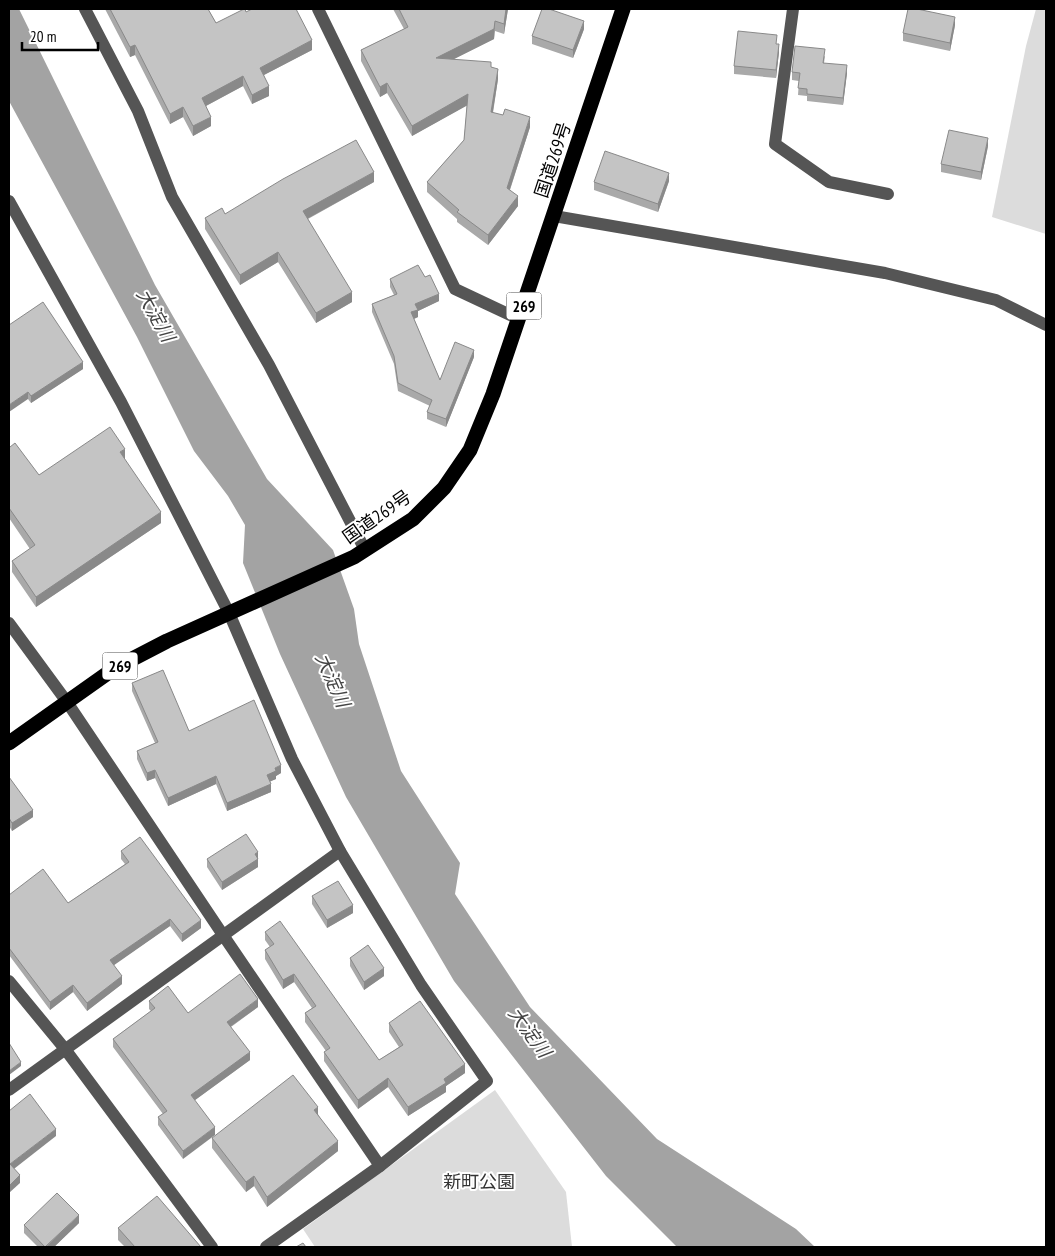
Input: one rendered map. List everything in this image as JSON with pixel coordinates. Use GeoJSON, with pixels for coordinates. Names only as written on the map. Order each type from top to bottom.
{"type":"FeatureCollection","features":[{"type":"Feature","properties":{"kind":"highway","name":"国道269号"},"geometry":{"type":"LineString","coordinates":[[9,743],[115,668],[167,641],[360,554],[413,519],[444,488],[470,450],[519,319],[623,9]]}},
{"type":"Feature","properties":{"kind":"street"},"geometry":{"type":"LineString","coordinates":[[85,9],[138,111],[172,197],[269,365],[360,554]]}},
{"type":"Feature","properties":{"kind":"street"},"geometry":{"type":"LineString","coordinates":[[318,9],[455,289],[519,319]]}},
{"type":"Feature","properties":{"kind":"street"},"geometry":{"type":"LineString","coordinates":[[793,9],[775,144],[829,182],[888,194]]}},
{"type":"Feature","properties":{"kind":"street"},"geometry":{"type":"LineString","coordinates":[[9,201],[12,217],[121,402],[235,610],[292,760],[340,851],[421,985],[487,1081],[380,1166],[266,1247]]}},
{"type":"Feature","properties":{"kind":"street"},"geometry":{"type":"LineString","coordinates":[[554,216],[885,273],[996,300],[1046,325]]}},
{"type":"Feature","properties":{"kind":"street"},"geometry":{"type":"LineString","coordinates":[[9,623],[67,702],[222,935],[380,1166]]}},
{"type":"Feature","properties":{"kind":"street"},"geometry":{"type":"LineString","coordinates":[[9,1090],[340,851]]}},
{"type":"Feature","properties":{"kind":"street"},"geometry":{"type":"LineString","coordinates":[[9,981],[65,1049],[212,1247]]}},
{"type":"Feature","properties":{"kind":"green space"},"geometry":{"type":"Polygon","coordinates":[[[1036,9],[1046,9],[1046,234],[992,217],[1026,46],[1036,9]]]}},
{"type":"Feature","properties":{"kind":"green space","name":"新町公園"},"geometry":{"type":"Polygon","coordinates":[[[495,1090],[566,1192],[572,1247],[315,1247],[303,1229],[495,1090]]]}},
{"type":"Feature","properties":{"kind":"water","name":"大淀川"},"geometry":{"type":"Polygon","coordinates":[[[9,9],[19,9],[155,285],[267,479],[333,550],[354,609],[359,644],[401,771],[460,863],[455,894],[530,1007],[657,1139],[796,1229],[815,1247],[677,1247],[606,1176],[454,981],[346,797],[280,654],[243,563],[245,525],[228,496],[194,451],[137,337],[9,101],[9,9]]]}},
{"type":"Feature","properties":{"kind":"building"},"geometry":{"type":"Polygon","coordinates":[[[110,9],[208,9],[216,23],[244,9],[246,12],[252,9],[296,9],[312,40],[260,68],[269,86],[252,95],[243,76],[202,98],[211,117],[193,126],[183,107],[170,114],[135,45],[130,47],[110,9]]]}},
{"type":"Feature","properties":{"kind":"building"},"geometry":{"type":"Polygon","coordinates":[[[399,9],[506,9],[504,24],[495,21],[494,29],[436,58],[491,62],[491,67],[498,69],[491,112],[503,115],[505,109],[530,117],[507,188],[518,196],[488,235],[457,212],[459,210],[427,182],[464,140],[468,94],[412,126],[387,83],[380,87],[361,50],[408,27],[399,9]]]}},
{"type":"Feature","properties":{"kind":"building"},"geometry":{"type":"Polygon","coordinates":[[[542,9],[549,9],[584,21],[573,50],[532,36],[542,9]]]}},
{"type":"Feature","properties":{"kind":"building"},"geometry":{"type":"Polygon","coordinates":[[[908,9],[917,9],[955,17],[950,43],[903,33],[908,9]]]}},
{"type":"Feature","properties":{"kind":"building"},"geometry":{"type":"Polygon","coordinates":[[[738,31],[777,35],[776,44],[779,44],[776,70],[734,66],[738,31]]]}},
{"type":"Feature","properties":{"kind":"building"},"geometry":{"type":"Polygon","coordinates":[[[795,46],[825,49],[823,63],[847,65],[843,98],[807,94],[807,89],[798,88],[800,73],[792,72],[795,46]]]}},
{"type":"Feature","properties":{"kind":"building"},"geometry":{"type":"Polygon","coordinates":[[[949,130],[988,138],[981,172],[941,164],[949,130]]]}},
{"type":"Feature","properties":{"kind":"building"},"geometry":{"type":"Polygon","coordinates":[[[356,140],[374,172],[303,211],[352,292],[316,313],[278,252],[240,275],[205,218],[222,208],[225,214],[283,179],[356,140]]]}},
{"type":"Feature","properties":{"kind":"building"},"geometry":{"type":"Polygon","coordinates":[[[605,151],[669,173],[658,204],[594,182],[605,151]]]}},
{"type":"Feature","properties":{"kind":"building"},"geometry":{"type":"Polygon","coordinates":[[[418,265],[425,277],[430,275],[439,294],[415,304],[418,310],[411,312],[440,380],[455,342],[474,350],[446,419],[427,412],[432,400],[398,383],[394,356],[372,304],[397,294],[390,279],[418,265]]]}},
{"type":"Feature","properties":{"kind":"building"},"geometry":{"type":"Polygon","coordinates":[[[43,302],[83,362],[31,396],[28,392],[9,405],[9,325],[43,302]]]}},
{"type":"Feature","properties":{"kind":"building"},"geometry":{"type":"Polygon","coordinates":[[[110,427],[125,449],[120,452],[161,512],[36,597],[12,561],[35,545],[9,508],[9,446],[15,443],[39,475],[110,427]]]}},
{"type":"Feature","properties":{"kind":"building"},"geometry":{"type":"Polygon","coordinates":[[[163,670],[189,731],[254,700],[281,765],[275,768],[276,771],[267,775],[271,784],[227,803],[216,776],[168,798],[155,770],[147,773],[137,751],[158,742],[132,683],[163,670]]]}},
{"type":"Feature","properties":{"kind":"building"},"geometry":{"type":"Polygon","coordinates":[[[9,777],[33,810],[12,823],[9,818],[9,777]]]}},
{"type":"Feature","properties":{"kind":"building"},"geometry":{"type":"Polygon","coordinates":[[[246,834],[258,852],[255,854],[258,859],[222,882],[207,859],[246,834]]]}},
{"type":"Feature","properties":{"kind":"building"},"geometry":{"type":"Polygon","coordinates":[[[140,837],[201,920],[182,934],[170,919],[110,960],[122,976],[87,1003],[73,985],[50,1002],[9,948],[9,895],[43,869],[68,903],[129,862],[121,851],[140,837]]]}},
{"type":"Feature","properties":{"kind":"building"},"geometry":{"type":"Polygon","coordinates":[[[338,881],[353,905],[327,920],[312,896],[338,881]]]}},
{"type":"Feature","properties":{"kind":"building"},"geometry":{"type":"Polygon","coordinates":[[[280,921],[379,1060],[403,1045],[389,1023],[420,1001],[465,1064],[444,1079],[446,1083],[408,1107],[388,1078],[358,1100],[324,1052],[330,1048],[305,1013],[316,1006],[294,974],[283,980],[265,950],[274,944],[265,932],[280,921]]]}},
{"type":"Feature","properties":{"kind":"building"},"geometry":{"type":"Polygon","coordinates":[[[368,945],[384,968],[364,982],[350,958],[368,945]]]}},
{"type":"Feature","properties":{"kind":"building"},"geometry":{"type":"Polygon","coordinates":[[[240,974],[258,999],[227,1022],[250,1052],[191,1095],[215,1127],[183,1151],[158,1117],[167,1111],[113,1039],[155,1008],[149,1001],[168,986],[188,1013],[240,974]]]}},
{"type":"Feature","properties":{"kind":"building"},"geometry":{"type":"Polygon","coordinates":[[[9,1043],[21,1062],[9,1071],[9,1043]]]}},
{"type":"Feature","properties":{"kind":"building"},"geometry":{"type":"Polygon","coordinates":[[[293,1075],[318,1107],[314,1110],[338,1141],[267,1197],[254,1176],[246,1182],[212,1138],[293,1075]]]}},
{"type":"Feature","properties":{"kind":"building"},"geometry":{"type":"Polygon","coordinates":[[[30,1094],[56,1129],[10,1164],[20,1175],[9,1186],[9,1111],[30,1094]]]}},
{"type":"Feature","properties":{"kind":"building"},"geometry":{"type":"Polygon","coordinates":[[[57,1193],[79,1215],[45,1247],[24,1225],[57,1193]]]}},
{"type":"Feature","properties":{"kind":"building"},"geometry":{"type":"Polygon","coordinates":[[[157,1196],[201,1247],[135,1247],[118,1228],[157,1196]]]}},
{"type":"Feature","properties":{"kind":"building"},"geometry":{"type":"Polygon","coordinates":[[[303,1243],[306,1247],[296,1247],[303,1243]]]}}]}
